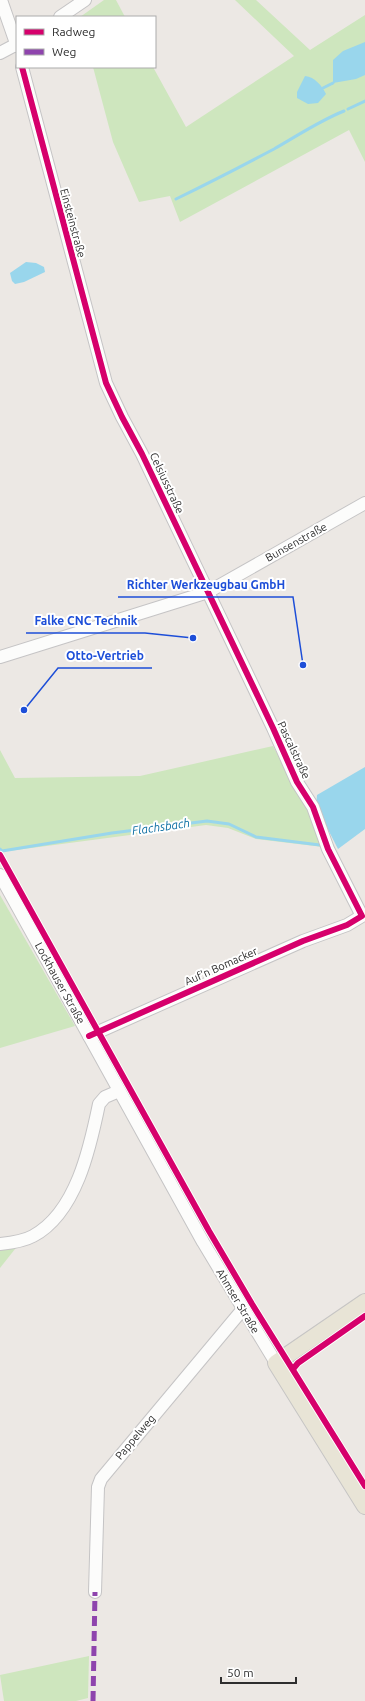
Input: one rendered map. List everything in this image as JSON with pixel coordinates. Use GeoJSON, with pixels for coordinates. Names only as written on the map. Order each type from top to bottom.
{"type":"FeatureCollection","features":[{"type":"Feature","properties":{"kind":"main road"},"geometry":{"type":"LineString","coordinates":[[276,1363],[365,1302]]}},
{"type":"Feature","properties":{"kind":"main road","name":"Ahmser Straße"},"geometry":{"type":"LineString","coordinates":[[276,1363],[365,1506]]}},
{"type":"Feature","properties":{"kind":"street"},"geometry":{"type":"LineString","coordinates":[[1,0],[16,42]]}},
{"type":"Feature","properties":{"kind":"street"},"geometry":{"type":"LineString","coordinates":[[61,16],[85,0]]}},
{"type":"Feature","properties":{"kind":"street"},"geometry":{"type":"LineString","coordinates":[[0,53],[16,45]]}},
{"type":"Feature","properties":{"kind":"street","name":"Einsteinstraße"},"geometry":{"type":"LineString","coordinates":[[22,68],[106,383]]}},
{"type":"Feature","properties":{"kind":"street","name":"Celsiusstraße"},"geometry":{"type":"LineString","coordinates":[[106,383],[142,454],[208,592]]}},
{"type":"Feature","properties":{"kind":"street","name":"Bunsenstraße"},"geometry":{"type":"LineString","coordinates":[[0,657],[208,592],[365,503]]}},
{"type":"Feature","properties":{"kind":"street","name":"Pascalstraße"},"geometry":{"type":"LineString","coordinates":[[208,592],[273,728],[288,764],[297,782],[313,807],[328,849],[362,916]]}},
{"type":"Feature","properties":{"kind":"street","name":"Lockhauser Straße"},"geometry":{"type":"LineString","coordinates":[[0,875],[119,1091]]}},
{"type":"Feature","properties":{"kind":"street","name":"Auf'n Bomacker"},"geometry":{"type":"LineString","coordinates":[[89,1036],[303,941],[347,925],[362,916]]}},
{"type":"Feature","properties":{"kind":"street"},"geometry":{"type":"LineString","coordinates":[[0,1244],[31,1237],[44,1229],[59,1213],[68,1200],[87,1158],[99,1104],[106,1097],[119,1091]]}},
{"type":"Feature","properties":{"kind":"street","name":"Ahmser Straße"},"geometry":{"type":"LineString","coordinates":[[119,1091],[199,1235],[276,1363]]}},
{"type":"Feature","properties":{"kind":"street","name":"Pappelweg"},"geometry":{"type":"LineString","coordinates":[[96,1592],[98,1487],[101,1479],[243,1309]]}},
{"type":"Feature","properties":{"kind":"green space"},"geometry":{"type":"Polygon","coordinates":[[[104,0],[116,0],[124,16],[81,16],[104,0]]]}},
{"type":"Feature","properties":{"kind":"green space"},"geometry":{"type":"Polygon","coordinates":[[[235,0],[256,0],[310,50],[365,15],[365,162],[349,130],[180,222],[170,196],[139,202],[113,142],[93,68],[154,68],[186,127],[294,56],[235,0]]]}},
{"type":"Feature","properties":{"kind":"green space"},"geometry":{"type":"Polygon","coordinates":[[[273,746],[298,794],[311,811],[323,847],[256,839],[228,828],[206,825],[1,852],[0,850],[0,750],[15,778],[140,776],[273,746]]]}},
{"type":"Feature","properties":{"kind":"green space"},"geometry":{"type":"Polygon","coordinates":[[[0,895],[75,1026],[0,1048],[0,895]]]}},
{"type":"Feature","properties":{"kind":"green space"},"geometry":{"type":"Polygon","coordinates":[[[19,1244],[0,1268],[0,1248],[19,1244]]]}},
{"type":"Feature","properties":{"kind":"green space"},"geometry":{"type":"Polygon","coordinates":[[[89,1656],[88,1698],[76,1701],[4,1701],[0,1675],[89,1656]]]}},
{"type":"Feature","properties":{"kind":"water"},"geometry":{"type":"Polygon","coordinates":[[[365,42],[365,75],[356,79],[333,83],[333,60],[343,51],[365,42]]]}},
{"type":"Feature","properties":{"kind":"water"},"geometry":{"type":"Polygon","coordinates":[[[305,76],[318,82],[326,94],[318,103],[308,104],[297,98],[297,92],[305,76]]]}},
{"type":"Feature","properties":{"kind":"water"},"geometry":{"type":"Polygon","coordinates":[[[26,262],[36,263],[44,267],[45,272],[24,282],[15,284],[12,281],[10,273],[26,262]]]}},
{"type":"Feature","properties":{"kind":"water"},"geometry":{"type":"Polygon","coordinates":[[[365,767],[365,829],[338,849],[316,806],[317,795],[365,767]]]}},
{"type":"Feature","properties":{"kind":"waterway"},"geometry":{"type":"LineString","coordinates":[[323,88],[333,83]]}},
{"type":"Feature","properties":{"kind":"waterway"},"geometry":{"type":"LineString","coordinates":[[348,109],[365,101]]}},
{"type":"Feature","properties":{"kind":"waterway"},"geometry":{"type":"LineString","coordinates":[[176,199],[250,162],[317,124],[344,111]]}},
{"type":"Feature","properties":{"kind":"waterway","name":"Flachsbach"},"geometry":{"type":"LineString","coordinates":[[0,849],[2,851],[112,833],[207,821],[229,824],[256,837],[320,845]]}},
{"type":"Feature","properties":{"kind":"marked path"},"geometry":{"type":"LineString","coordinates":[[93,1701],[95,1592]]}},
{"type":"Feature","properties":{"kind":"cycle path"},"geometry":{"type":"LineString","coordinates":[[22,68],[106,383],[142,454],[273,728],[297,782],[313,807],[328,849],[362,916],[347,925],[303,941],[89,1036]]}},
{"type":"Feature","properties":{"kind":"cycle path"},"geometry":{"type":"LineString","coordinates":[[0,855],[209,1231],[252,1304],[365,1486]]}},
{"type":"Feature","properties":{"kind":"cycle path"},"geometry":{"type":"LineString","coordinates":[[293,1369],[298,1363],[365,1316]]}},
{"type":"Feature","properties":{"kind":"place","name":"Falke CNC Technik"},"geometry":{"type":"Point","coordinates":[193,638]}},
{"type":"Feature","properties":{"kind":"place","name":"Richter Werkzeugbau GmbH"},"geometry":{"type":"Point","coordinates":[303,665]}},
{"type":"Feature","properties":{"kind":"place","name":"Otto-Vertrieb"},"geometry":{"type":"Point","coordinates":[24,710]}}]}
